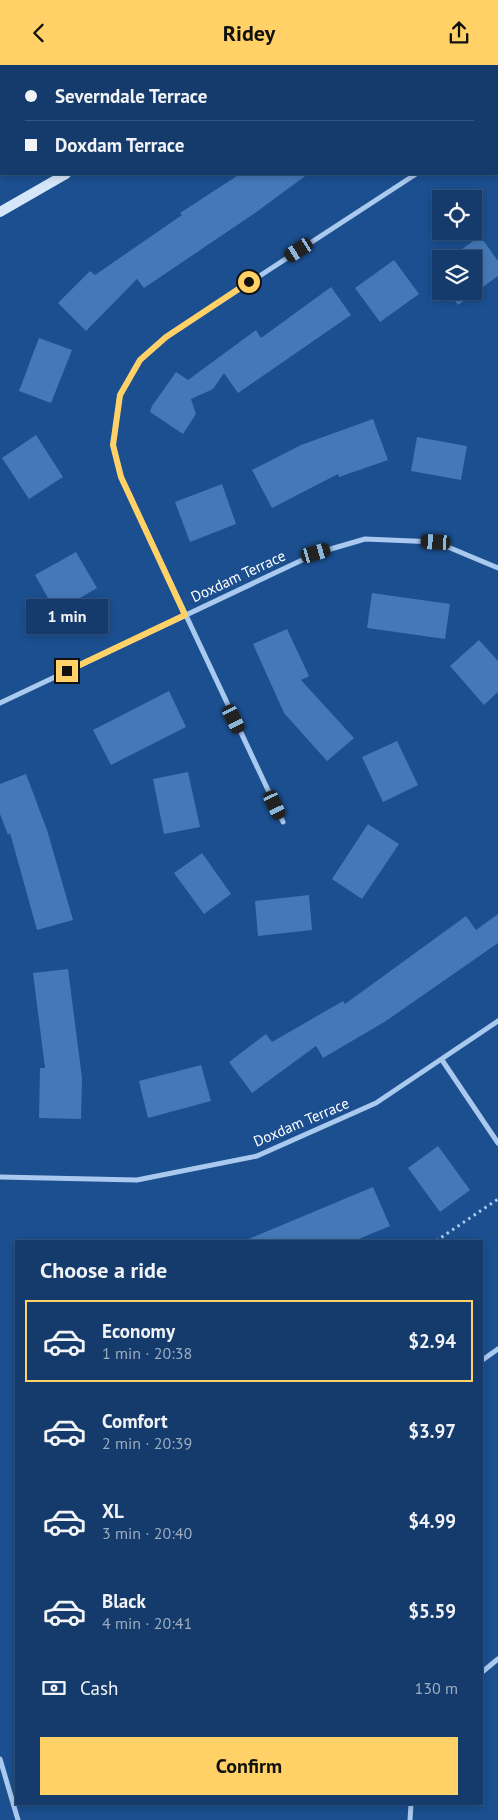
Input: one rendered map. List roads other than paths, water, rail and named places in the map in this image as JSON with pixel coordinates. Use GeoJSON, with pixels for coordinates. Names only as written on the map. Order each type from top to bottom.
{"type":"FeatureCollection","features":[{"type":"Feature","properties":{"kind":"street"},"geometry":{"type":"LineString","coordinates":[[0,212],[64,175]]}},
{"type":"Feature","properties":{"kind":"street"},"geometry":{"type":"LineString","coordinates":[[283,822],[121,477],[113,445],[120,395],[140,360],[166,337],[414,175]]}},
{"type":"Feature","properties":{"kind":"street","name":"Doxdam Terrace"},"geometry":{"type":"LineString","coordinates":[[0,703],[316,553],[365,539],[436,542],[498,568]]}},
{"type":"Feature","properties":{"kind":"street","name":"Doxdam Terrace"},"geometry":{"type":"LineString","coordinates":[[0,1177],[137,1181],[257,1156],[376,1103],[498,1021]]}},
{"type":"Feature","properties":{"kind":"street"},"geometry":{"type":"LineString","coordinates":[[442,1060],[498,1143]]}},
{"type":"Feature","properties":{"kind":"street"},"geometry":{"type":"LineString","coordinates":[[483,1360],[498,1349]]}},
{"type":"Feature","properties":{"kind":"street"},"geometry":{"type":"LineString","coordinates":[[483,1671],[498,1659]]}},
{"type":"Feature","properties":{"kind":"street"},"geometry":{"type":"LineString","coordinates":[[0,1759],[18,1820]]}},
{"type":"Feature","properties":{"kind":"street"},"geometry":{"type":"LineString","coordinates":[[410,1820],[411,1805]]}}]}
